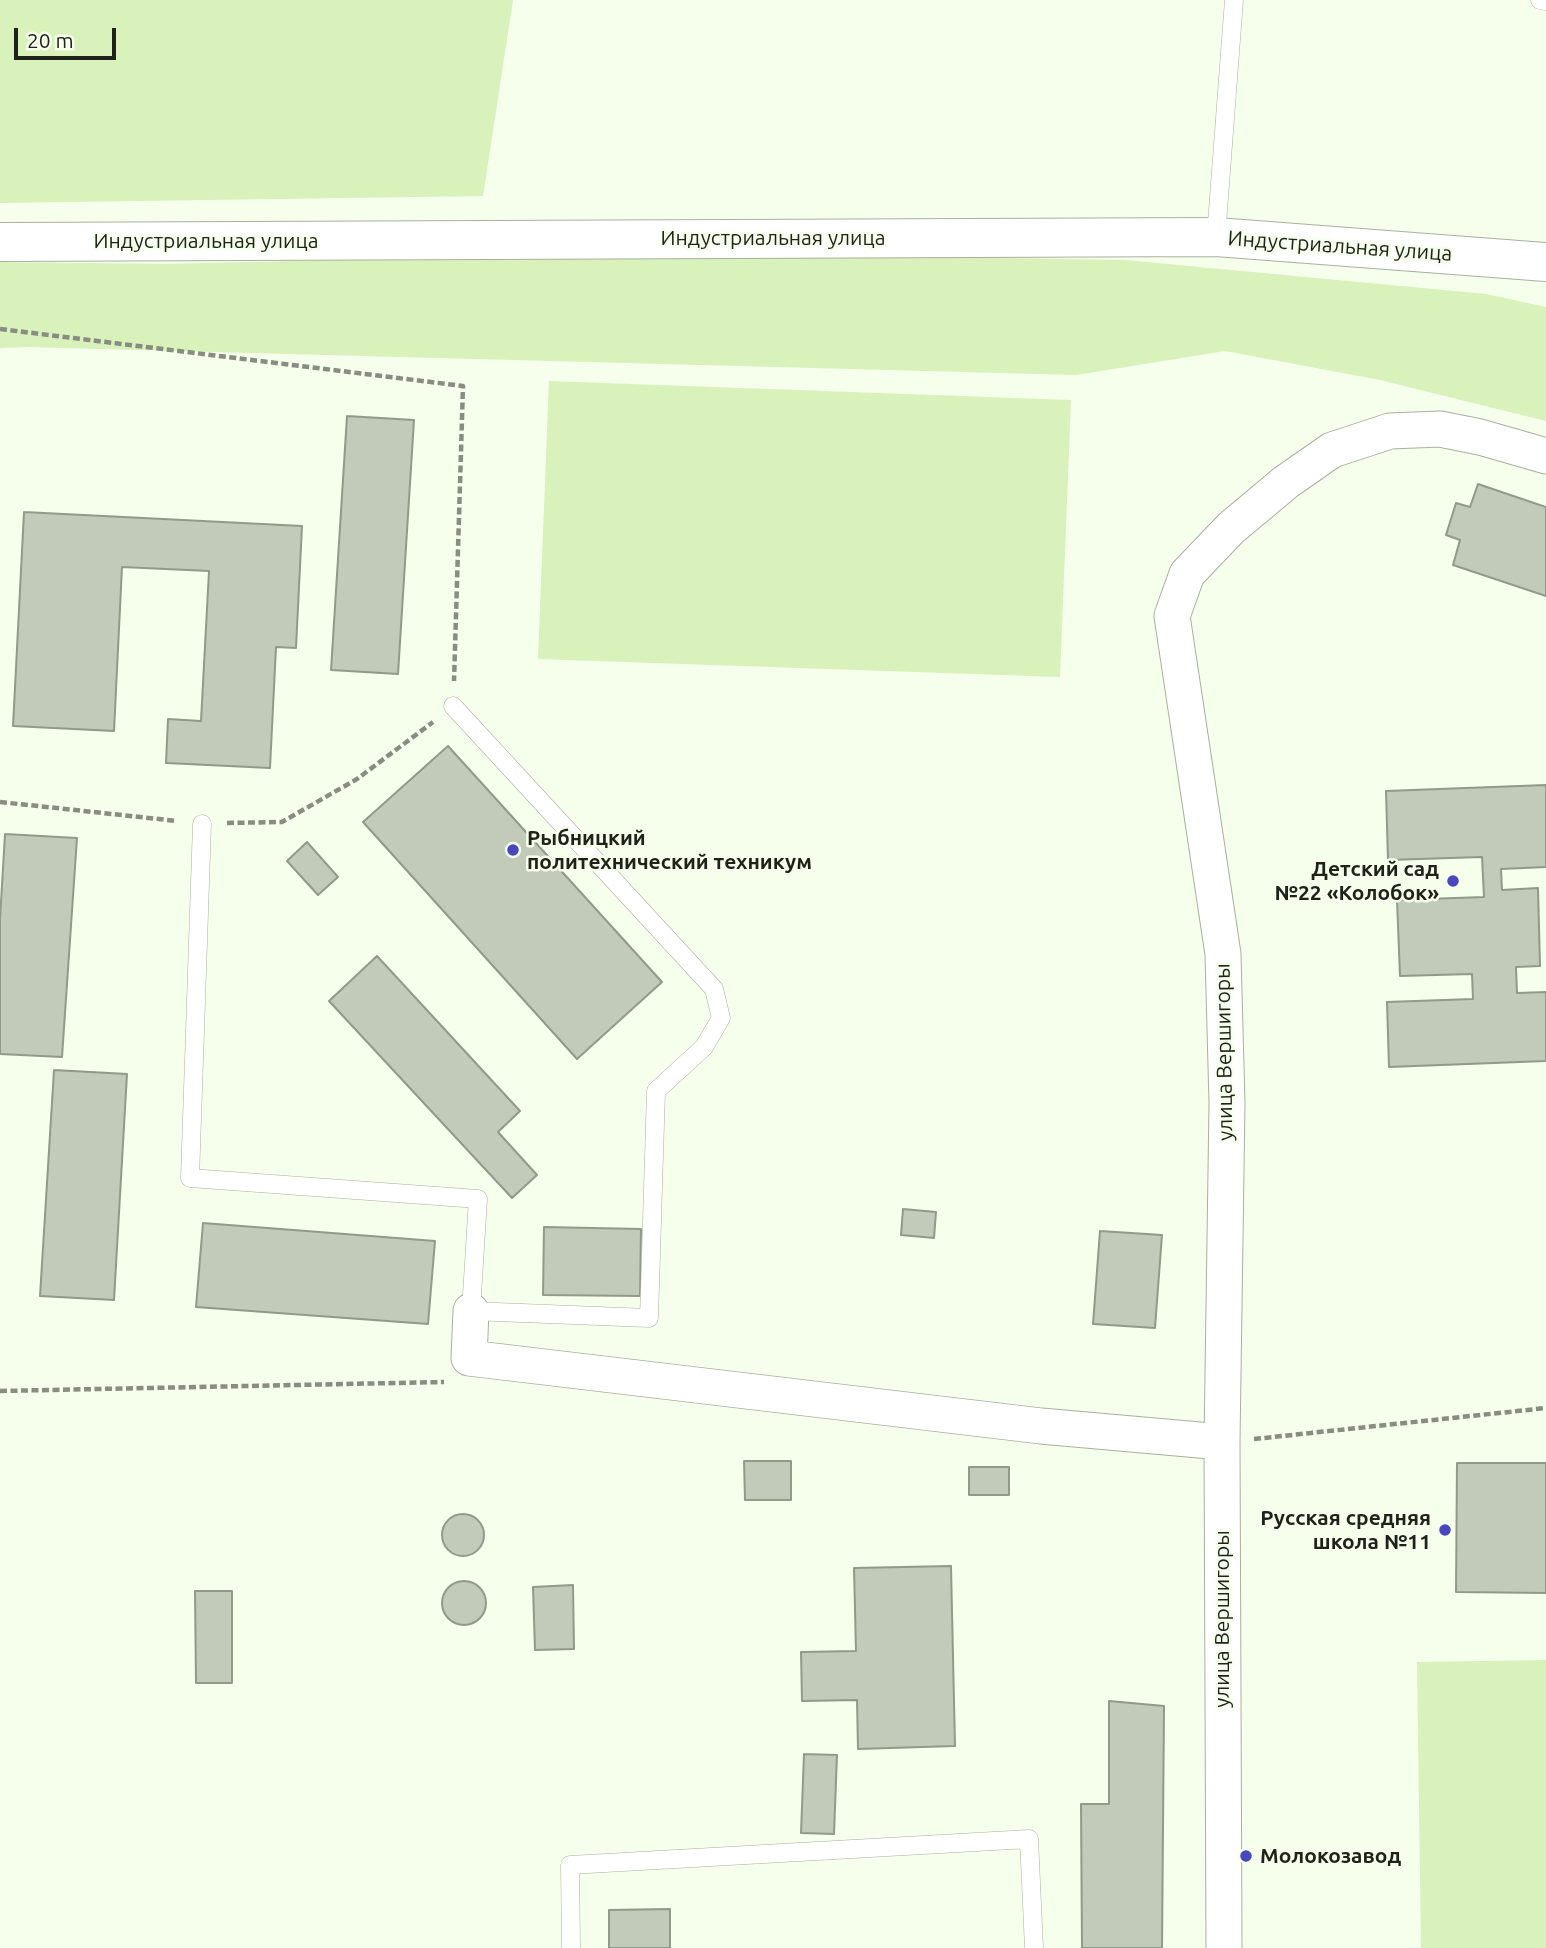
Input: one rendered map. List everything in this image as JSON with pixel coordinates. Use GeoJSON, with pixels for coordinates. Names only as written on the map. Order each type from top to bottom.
{"type":"FeatureCollection","features":[{"type":"Feature","properties":{"kind":"main road","name":"Индустриальная улица"},"geometry":{"type":"LineString","coordinates":[[0,242],[1216,237],[1546,262]]}},
{"type":"Feature","properties":{"kind":"street","name":"улица Вершигоры"},"geometry":{"type":"LineString","coordinates":[[1224,1948],[1222,1442],[1227,1103],[1223,954],[1172,616],[1187,573],[1231,528],[1286,482],[1332,450],[1390,431],[1440,429],[1480,437],[1546,456]]}},
{"type":"Feature","properties":{"kind":"street"},"geometry":{"type":"LineString","coordinates":[[471,1311],[469,1358],[1041,1426],[1222,1442]]}},
{"type":"Feature","properties":{"kind":"lane"},"geometry":{"type":"LineString","coordinates":[[1216,237],[1234,0]]}},
{"type":"Feature","properties":{"kind":"lane"},"geometry":{"type":"LineString","coordinates":[[1540,0],[1546,1]]}},
{"type":"Feature","properties":{"kind":"lane"},"geometry":{"type":"LineString","coordinates":[[202,824],[190,1178],[478,1199],[471,1311],[649,1318],[656,1091],[704,1047],[721,1018],[714,989],[453,706]]}},
{"type":"Feature","properties":{"kind":"lane"},"geometry":{"type":"LineString","coordinates":[[571,1948],[570,1865],[1029,1839],[1034,1948]]}},
{"type":"Feature","properties":{"kind":"path"},"geometry":{"type":"LineString","coordinates":[[0,329],[463,386],[453,706],[357,779],[282,822],[202,824],[0,802]]}},
{"type":"Feature","properties":{"kind":"path"},"geometry":{"type":"LineString","coordinates":[[0,1391],[467,1382],[469,1358]]}},
{"type":"Feature","properties":{"kind":"path"},"geometry":{"type":"LineString","coordinates":[[1222,1442],[1546,1408]]}},
{"type":"Feature","properties":{"kind":"green space"},"geometry":{"type":"Polygon","coordinates":[[[0,0],[513,0],[483,196],[0,203],[0,0]]]}},
{"type":"Feature","properties":{"kind":"green space"},"geometry":{"type":"Polygon","coordinates":[[[671,252],[1125,260],[1486,294],[1546,307],[1546,421],[1380,380],[1225,351],[1076,375],[0,348],[0,262],[165,264],[671,252]]]}},
{"type":"Feature","properties":{"kind":"green space"},"geometry":{"type":"Polygon","coordinates":[[[549,381],[1071,400],[1060,677],[538,659],[549,381]]]}},
{"type":"Feature","properties":{"kind":"green space"},"geometry":{"type":"Polygon","coordinates":[[[1546,1660],[1546,1948],[1421,1948],[1417,1662],[1546,1660]]]}},
{"type":"Feature","properties":{"kind":"building"},"geometry":{"type":"Polygon","coordinates":[[[347,416],[414,420],[398,674],[331,670],[347,416]]]}},
{"type":"Feature","properties":{"kind":"building"},"geometry":{"type":"Polygon","coordinates":[[[1478,484],[1546,507],[1546,596],[1453,565],[1460,540],[1446,535],[1456,503],[1470,507],[1478,484]]]}},
{"type":"Feature","properties":{"kind":"building"},"geometry":{"type":"Polygon","coordinates":[[[24,512],[302,526],[296,648],[276,647],[270,768],[166,763],[168,719],[201,721],[209,571],[122,567],[114,731],[13,726],[24,512]]]}},
{"type":"Feature","properties":{"kind":"building"},"geometry":{"type":"Polygon","coordinates":[[[448,746],[662,982],[577,1059],[363,822],[448,746]]]}},
{"type":"Feature","properties":{"kind":"building"},"geometry":{"type":"Polygon","coordinates":[[[1546,785],[1546,867],[1501,869],[1502,890],[1538,888],[1540,966],[1516,967],[1517,993],[1546,992],[1546,1061],[1389,1067],[1387,1002],[1473,999],[1472,974],[1400,976],[1397,900],[1484,897],[1482,857],[1388,860],[1386,791],[1546,785]]]}},
{"type":"Feature","properties":{"kind":"building"},"geometry":{"type":"Polygon","coordinates":[[[5,834],[77,838],[62,1057],[0,1054],[0,919],[5,834]]]}},
{"type":"Feature","properties":{"kind":"building"},"geometry":{"type":"Polygon","coordinates":[[[307,842],[338,877],[318,895],[287,861],[307,842]]]}},
{"type":"Feature","properties":{"kind":"building"},"geometry":{"type":"Polygon","coordinates":[[[377,956],[520,1111],[498,1132],[537,1175],[512,1198],[329,1001],[377,956]]]}},
{"type":"Feature","properties":{"kind":"building"},"geometry":{"type":"Polygon","coordinates":[[[54,1070],[127,1074],[114,1300],[40,1296],[54,1070]]]}},
{"type":"Feature","properties":{"kind":"building"},"geometry":{"type":"Polygon","coordinates":[[[903,1209],[936,1212],[934,1238],[901,1235],[903,1209]]]}},
{"type":"Feature","properties":{"kind":"building"},"geometry":{"type":"Polygon","coordinates":[[[203,1223],[435,1241],[428,1324],[196,1307],[203,1223]]]}},
{"type":"Feature","properties":{"kind":"building"},"geometry":{"type":"Polygon","coordinates":[[[544,1227],[641,1229],[640,1296],[543,1295],[544,1227]]]}},
{"type":"Feature","properties":{"kind":"building"},"geometry":{"type":"Polygon","coordinates":[[[1100,1231],[1162,1235],[1155,1328],[1093,1324],[1100,1231]]]}},
{"type":"Feature","properties":{"kind":"building"},"geometry":{"type":"Polygon","coordinates":[[[744,1461],[791,1461],[791,1500],[745,1500],[744,1461]]]}},
{"type":"Feature","properties":{"kind":"building"},"geometry":{"type":"Polygon","coordinates":[[[1457,1463],[1546,1463],[1546,1593],[1456,1592],[1457,1463]]]}},
{"type":"Feature","properties":{"kind":"building"},"geometry":{"type":"Polygon","coordinates":[[[969,1467],[1009,1467],[1009,1495],[969,1495],[969,1467]]]}},
{"type":"Feature","properties":{"kind":"building"},"geometry":{"type":"Polygon","coordinates":[[[463,1514],[478,1520],[484,1535],[478,1550],[463,1556],[448,1550],[442,1535],[448,1520],[463,1514]]]}},
{"type":"Feature","properties":{"kind":"building"},"geometry":{"type":"Polygon","coordinates":[[[951,1566],[955,1746],[858,1749],[857,1700],[802,1701],[801,1652],[856,1651],[854,1568],[951,1566]]]}},
{"type":"Feature","properties":{"kind":"building"},"geometry":{"type":"Polygon","coordinates":[[[464,1581],[479,1588],[486,1603],[479,1618],[464,1625],[449,1618],[442,1603],[449,1588],[464,1581]]]}},
{"type":"Feature","properties":{"kind":"building"},"geometry":{"type":"Polygon","coordinates":[[[573,1585],[574,1649],[535,1650],[533,1587],[573,1585]]]}},
{"type":"Feature","properties":{"kind":"building"},"geometry":{"type":"Polygon","coordinates":[[[195,1591],[232,1591],[232,1683],[196,1683],[195,1591]]]}},
{"type":"Feature","properties":{"kind":"building"},"geometry":{"type":"Polygon","coordinates":[[[1109,1701],[1164,1706],[1162,1948],[1082,1948],[1081,1804],[1109,1804],[1109,1701]]]}},
{"type":"Feature","properties":{"kind":"building"},"geometry":{"type":"Polygon","coordinates":[[[804,1754],[837,1755],[834,1834],[801,1833],[804,1754]]]}},
{"type":"Feature","properties":{"kind":"building"},"geometry":{"type":"Polygon","coordinates":[[[670,1909],[670,1948],[609,1948],[609,1910],[670,1909]]]}},
{"type":"Feature","properties":{"kind":"place","name":"Рыбницкий политехнический техникум"},"geometry":{"type":"Point","coordinates":[513,850]}},
{"type":"Feature","properties":{"kind":"place","name":"Детский сад №22 «Колобок»"},"geometry":{"type":"Point","coordinates":[1453,881]}},
{"type":"Feature","properties":{"kind":"place","name":"Русская средняя школа №11"},"geometry":{"type":"Point","coordinates":[1445,1530]}},
{"type":"Feature","properties":{"kind":"place","name":"Молокозавод"},"geometry":{"type":"Point","coordinates":[1246,1856]}}]}
